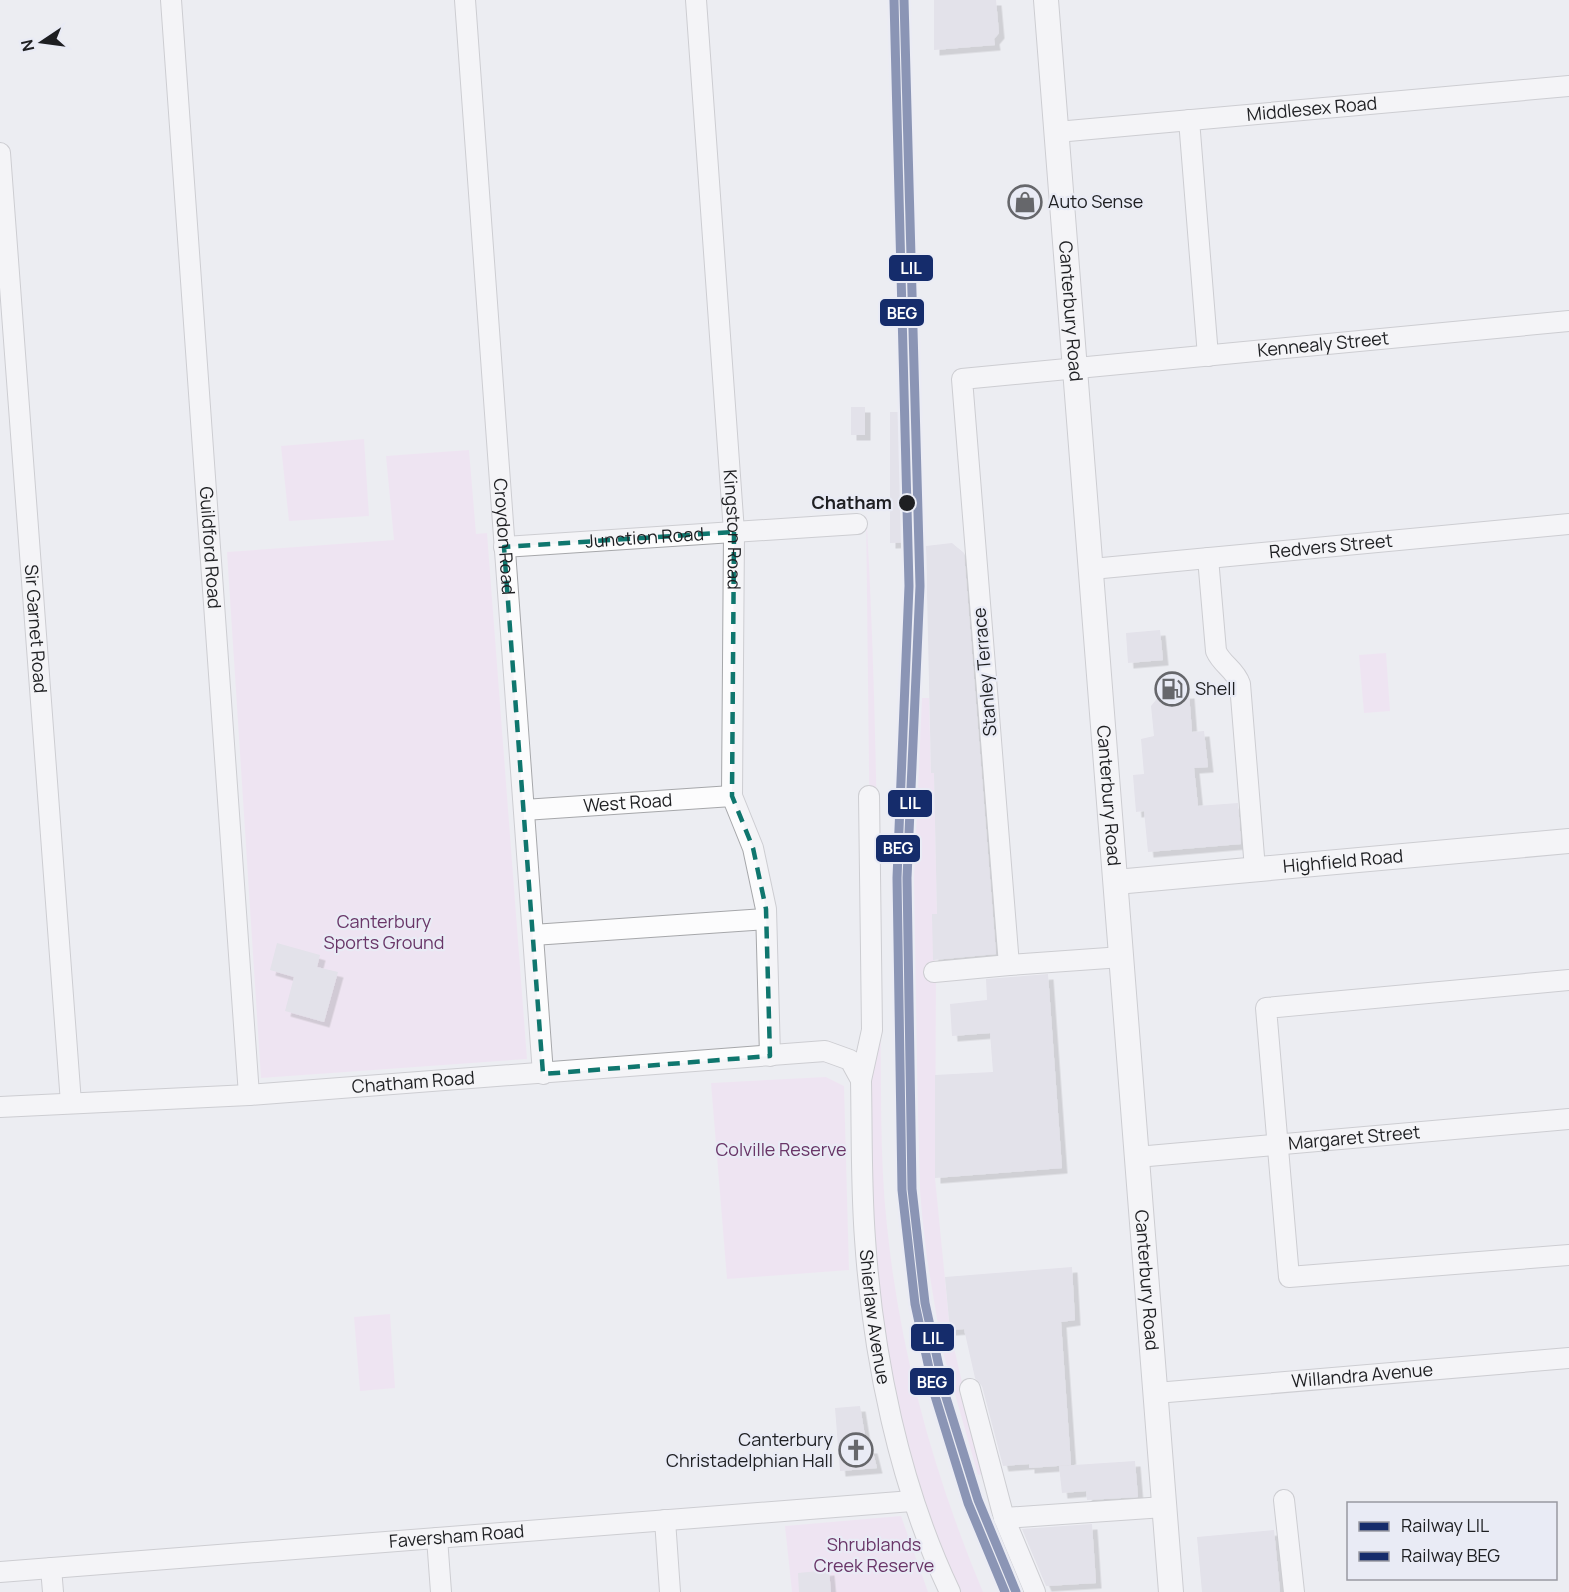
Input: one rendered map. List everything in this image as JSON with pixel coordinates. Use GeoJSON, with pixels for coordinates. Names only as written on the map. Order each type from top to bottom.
{"type":"FeatureCollection","features":[{"type":"Feature","properties":{"kind":"main road","name":"Canterbury Road"},"geometry":{"type":"LineString","coordinates":[[1046,0],[1171,1592]]}},
{"type":"Feature","properties":{"kind":"main road","name":"Highfield Road"},"geometry":{"type":"LineString","coordinates":[[1116,882],[1569,841]]}},
{"type":"Feature","properties":{"kind":"street","name":"Guildford Road"},"geometry":{"type":"LineString","coordinates":[[171,0],[249,1095]]}},
{"type":"Feature","properties":{"kind":"street","name":"Croydon Road"},"geometry":{"type":"LineString","coordinates":[[465,0],[543,1074]]}},
{"type":"Feature","properties":{"kind":"street","name":"Kingston Road"},"geometry":{"type":"LineString","coordinates":[[696,0],[734,532],[732,796],[753,848],[766,919],[770,1056]]}},
{"type":"Feature","properties":{"kind":"street","name":"Middlesex Road"},"geometry":{"type":"LineString","coordinates":[[1057,132],[1569,86]]}},
{"type":"Feature","properties":{"kind":"street"},"geometry":{"type":"LineString","coordinates":[[1189,120],[1208,356]]}},
{"type":"Feature","properties":{"kind":"street","name":"Sir Garnet Road"},"geometry":{"type":"LineString","coordinates":[[0,153],[71,1103]]}},
{"type":"Feature","properties":{"kind":"street","name":"Kennealy Street"},"geometry":{"type":"LineString","coordinates":[[1076,369],[1569,321]]}},
{"type":"Feature","properties":{"kind":"street","name":"Stanley Terrace"},"geometry":{"type":"LineString","coordinates":[[1009,965],[962,379],[1076,369]]}},
{"type":"Feature","properties":{"kind":"street","name":"Junction Road"},"geometry":{"type":"LineString","coordinates":[[504,547],[857,524]]}},
{"type":"Feature","properties":{"kind":"street","name":"Redvers Street"},"geometry":{"type":"LineString","coordinates":[[1092,569],[1569,524]]}},
{"type":"Feature","properties":{"kind":"street"},"geometry":{"type":"LineString","coordinates":[[1208,558],[1216,651],[1220,660],[1237,673],[1240,684],[1255,869]]}},
{"type":"Feature","properties":{"kind":"street","name":"West Road"},"geometry":{"type":"LineString","coordinates":[[524,810],[732,796]]}},
{"type":"Feature","properties":{"kind":"street","name":"Shierlaw Avenue"},"geometry":{"type":"LineString","coordinates":[[869,796],[872,1030],[861,1080],[865,1239],[875,1327],[912,1501],[950,1592]]}},
{"type":"Feature","properties":{"kind":"street"},"geometry":{"type":"LineString","coordinates":[[533,935],[766,919]]}},
{"type":"Feature","properties":{"kind":"street"},"geometry":{"type":"LineString","coordinates":[[934,972],[1122,957]]}},
{"type":"Feature","properties":{"kind":"street"},"geometry":{"type":"LineString","coordinates":[[1569,980],[1266,1008],[1290,1277],[1569,1255]]}},
{"type":"Feature","properties":{"kind":"street","name":"Chatham Road"},"geometry":{"type":"LineString","coordinates":[[0,1107],[249,1095],[825,1051],[850,1060],[861,1080]]}},
{"type":"Feature","properties":{"kind":"street","name":"Margaret Street"},"geometry":{"type":"LineString","coordinates":[[1137,1157],[1569,1119]]}},
{"type":"Feature","properties":{"kind":"street","name":"Willandra Avenue"},"geometry":{"type":"LineString","coordinates":[[1156,1393],[1569,1359]]}},
{"type":"Feature","properties":{"kind":"street"},"geometry":{"type":"LineString","coordinates":[[970,1389],[1004,1518],[1035,1592]]}},
{"type":"Feature","properties":{"kind":"street"},"geometry":{"type":"LineString","coordinates":[[1284,1500],[1294,1592]]}},
{"type":"Feature","properties":{"kind":"street","name":"Faversham Road"},"geometry":{"type":"LineString","coordinates":[[0,1572],[912,1501]]}},
{"type":"Feature","properties":{"kind":"street"},"geometry":{"type":"LineString","coordinates":[[1004,1518],[1164,1507]]}},
{"type":"Feature","properties":{"kind":"street"},"geometry":{"type":"LineString","coordinates":[[665,1520],[670,1592]]}},
{"type":"Feature","properties":{"kind":"street"},"geometry":{"type":"LineString","coordinates":[[437,1538],[441,1592]]}},
{"type":"Feature","properties":{"kind":"street"},"geometry":{"type":"LineString","coordinates":[[51,1568],[53,1592]]}},
{"type":"Feature","properties":{"kind":"highlighted area"},"geometry":{"type":"Polygon","coordinates":[[[734,532],[732,796],[753,848],[766,909],[770,1056],[543,1074],[504,547],[734,532]]]}},
{"type":"Feature","properties":{"kind":"green space"},"geometry":{"type":"Polygon","coordinates":[[[364,439],[369,516],[289,521],[281,446],[364,439]]]}},
{"type":"Feature","properties":{"kind":"green space","name":"Canterbury Sports Ground"},"geometry":{"type":"Polygon","coordinates":[[[469,450],[476,534],[487,533],[527,1059],[261,1078],[227,552],[394,540],[386,456],[469,450]]]}},
{"type":"Feature","properties":{"kind":"green space"},"geometry":{"type":"Polygon","coordinates":[[[866,509],[876,757],[884,1199],[893,1273],[910,1367],[949,1503],[983,1592],[958,1592],[931,1532],[901,1427],[879,1306],[872,1234],[867,1030],[872,1029],[866,509]]]}},
{"type":"Feature","properties":{"kind":"green space"},"geometry":{"type":"Polygon","coordinates":[[[1386,653],[1390,711],[1364,713],[1359,655],[1386,653]]]}},
{"type":"Feature","properties":{"kind":"green space"},"geometry":{"type":"Polygon","coordinates":[[[921,698],[929,698],[931,773],[934,773],[937,914],[932,914],[936,979],[935,1178],[950,1330],[983,1474],[978,1475],[942,1349],[924,1241],[920,1190],[912,894],[921,698]]]}},
{"type":"Feature","properties":{"kind":"green space","name":"Colville Reserve"},"geometry":{"type":"Polygon","coordinates":[[[826,1077],[844,1086],[849,1270],[727,1279],[711,1083],[826,1077]]]}},
{"type":"Feature","properties":{"kind":"green space"},"geometry":{"type":"Polygon","coordinates":[[[390,1314],[395,1388],[360,1391],[354,1317],[390,1314]]]}},
{"type":"Feature","properties":{"kind":"green space","name":"Shrublands Creek Reserve"},"geometry":{"type":"Polygon","coordinates":[[[901,1516],[928,1592],[792,1592],[785,1526],[901,1516]]]}},
{"type":"Feature","properties":{"kind":"building"},"geometry":{"type":"Polygon","coordinates":[[[934,0],[996,0],[999,33],[994,39],[995,45],[934,50],[934,0]]]}},
{"type":"Feature","properties":{"kind":"building"},"geometry":{"type":"Polygon","coordinates":[[[851,407],[865,407],[865,435],[851,435],[851,407]]]}},
{"type":"Feature","properties":{"kind":"building"},"geometry":{"type":"Polygon","coordinates":[[[890,412],[904,412],[905,432],[910,431],[912,542],[890,543],[890,412]]]}},
{"type":"Feature","properties":{"kind":"building"},"geometry":{"type":"Polygon","coordinates":[[[952,543],[964,553],[996,954],[933,960],[932,914],[937,914],[926,546],[952,543]]]}},
{"type":"Feature","properties":{"kind":"building"},"geometry":{"type":"Polygon","coordinates":[[[1160,630],[1163,660],[1128,663],[1126,633],[1160,630]]]}},
{"type":"Feature","properties":{"kind":"building"},"geometry":{"type":"Polygon","coordinates":[[[1189,693],[1192,732],[1204,731],[1208,767],[1194,768],[1198,806],[1238,803],[1241,844],[1148,852],[1144,811],[1136,812],[1133,775],[1144,774],[1141,739],[1154,736],[1151,706],[1160,695],[1189,693]]]}},
{"type":"Feature","properties":{"kind":"building"},"geometry":{"type":"Polygon","coordinates":[[[277,943],[320,955],[317,967],[338,972],[324,1022],[285,1011],[294,977],[270,970],[277,943]]]}},
{"type":"Feature","properties":{"kind":"building"},"geometry":{"type":"Polygon","coordinates":[[[1048,974],[1062,1168],[935,1178],[935,1075],[993,1072],[990,1033],[952,1036],[950,1004],[987,1000],[986,979],[1048,974]]]}},
{"type":"Feature","properties":{"kind":"building"},"geometry":{"type":"Polygon","coordinates":[[[1072,1267],[1075,1320],[1061,1322],[1071,1465],[1029,1468],[1029,1464],[1003,1466],[982,1386],[975,1378],[964,1329],[950,1330],[945,1277],[1072,1267]]]}},
{"type":"Feature","properties":{"kind":"building"},"geometry":{"type":"Polygon","coordinates":[[[860,1406],[867,1448],[872,1448],[877,1468],[840,1471],[835,1408],[860,1406]]]}},
{"type":"Feature","properties":{"kind":"building"},"geometry":{"type":"Polygon","coordinates":[[[1135,1461],[1138,1497],[1087,1500],[1086,1491],[1062,1493],[1059,1466],[1135,1461]]]}},
{"type":"Feature","properties":{"kind":"building"},"geometry":{"type":"Polygon","coordinates":[[[1092,1524],[1096,1583],[1046,1586],[1022,1529],[1092,1524]]]}},
{"type":"Feature","properties":{"kind":"building"},"geometry":{"type":"Polygon","coordinates":[[[1274,1530],[1280,1592],[1202,1592],[1197,1537],[1274,1530]]]}},
{"type":"Feature","properties":{"kind":"building"},"geometry":{"type":"Polygon","coordinates":[[[829,1570],[831,1592],[799,1592],[798,1573],[829,1570]]]}},
{"type":"Feature","properties":{"kind":"rail line","name":"BEG"},"geometry":{"type":"LineString","coordinates":[[894,0],[909,586],[897,878],[902,1190],[915,1304],[935,1396],[968,1503],[1005,1592]]}},
{"type":"Feature","properties":{"kind":"rail line","name":"LIL"},"geometry":{"type":"LineString","coordinates":[[904,0],[920,586],[907,878],[912,1189],[925,1303],[945,1394],[978,1500],[1016,1592]]}},
{"type":"Feature","properties":{"kind":"place","name":"Auto Sense"},"geometry":{"type":"Point","coordinates":[1025,202]}},
{"type":"Feature","properties":{"kind":"place","name":"Chatham"},"geometry":{"type":"Point","coordinates":[907,503]}},
{"type":"Feature","properties":{"kind":"place","name":"Shell"},"geometry":{"type":"Point","coordinates":[1172,689]}},
{"type":"Feature","properties":{"kind":"place","name":"Canterbury Christadelphian Hall"},"geometry":{"type":"Point","coordinates":[856,1450]}}]}
